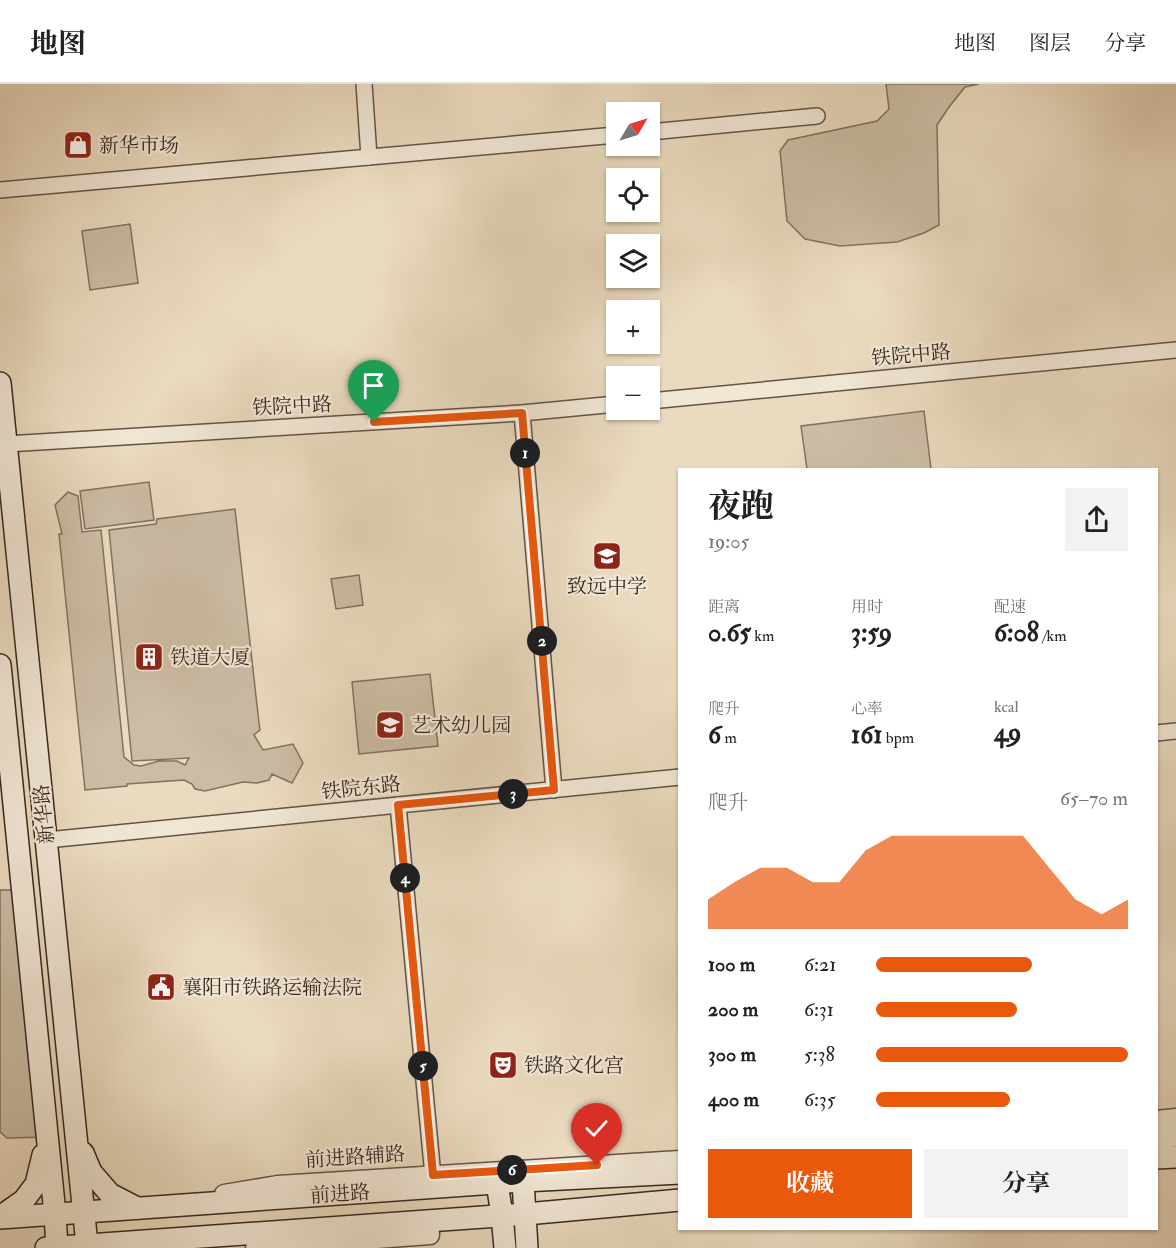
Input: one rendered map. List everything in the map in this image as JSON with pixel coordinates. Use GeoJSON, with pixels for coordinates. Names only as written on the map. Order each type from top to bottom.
{"type":"FeatureCollection","features":[{"type":"Feature","properties":{"kind":"main road","name":"新华路"},"geometry":{"type":"LineString","coordinates":[[0,383],[87,1245]]}},
{"type":"Feature","properties":{"kind":"main road","name":"新华路"},"geometry":{"type":"LineString","coordinates":[[0,665],[57,1247]]}},
{"type":"Feature","properties":{"kind":"main road"},"geometry":{"type":"LineString","coordinates":[[1158,1138],[1176,1136]]}},
{"type":"Feature","properties":{"kind":"main road"},"geometry":{"type":"LineString","coordinates":[[0,1218],[24,1200],[36,1184],[47,1137]]}},
{"type":"Feature","properties":{"kind":"main road"},"geometry":{"type":"LineString","coordinates":[[77,1139],[91,1172],[110,1194],[141,1208]]}},
{"type":"Feature","properties":{"kind":"main road"},"geometry":{"type":"LineString","coordinates":[[1158,1158],[1176,1157]]}},
{"type":"Feature","properties":{"kind":"main road","name":"前进路"},"geometry":{"type":"LineString","coordinates":[[0,1218],[141,1208],[434,1181],[497,1183],[678,1173]]}},
{"type":"Feature","properties":{"kind":"main road"},"geometry":{"type":"LineString","coordinates":[[523,1181],[527,1248]]}},
{"type":"Feature","properties":{"kind":"main road"},"geometry":{"type":"LineString","coordinates":[[497,1183],[505,1248]]}},
{"type":"Feature","properties":{"kind":"main road","name":"前进路"},"geometry":{"type":"LineString","coordinates":[[46,1248],[526,1214],[678,1200]]}},
{"type":"Feature","properties":{"kind":"street"},"geometry":{"type":"LineString","coordinates":[[364,84],[369,157]]}},
{"type":"Feature","properties":{"kind":"street"},"geometry":{"type":"LineString","coordinates":[[660,131],[817,116]]}},
{"type":"Feature","properties":{"kind":"street"},"geometry":{"type":"LineString","coordinates":[[0,190],[606,136]]}},
{"type":"Feature","properties":{"kind":"street","name":"铁院中路"},"geometry":{"type":"LineString","coordinates":[[660,400],[1176,350]]}},
{"type":"Feature","properties":{"kind":"street","name":"铁院中路"},"geometry":{"type":"LineString","coordinates":[[6,444],[522,413],[606,405]]}},
{"type":"Feature","properties":{"kind":"street"},"geometry":{"type":"LineString","coordinates":[[522,413],[554,790]]}},
{"type":"Feature","properties":{"kind":"street"},"geometry":{"type":"LineString","coordinates":[[1158,733],[1176,731]]}},
{"type":"Feature","properties":{"kind":"street","name":"铁院东路"},"geometry":{"type":"LineString","coordinates":[[47,840],[678,777]]}},
{"type":"Feature","properties":{"kind":"street"},"geometry":{"type":"LineString","coordinates":[[398,805],[434,1181]]}},
{"type":"Feature","properties":{"kind":"street"},"geometry":{"type":"LineString","coordinates":[[1158,1120],[1176,1118]]}},
{"type":"Feature","properties":{"kind":"street","name":"前进路辅路"},"geometry":{"type":"LineString","coordinates":[[434,1181],[678,1160]]}},
{"type":"Feature","properties":{"kind":"street"},"geometry":{"type":"LineString","coordinates":[[255,1248],[430,1235],[429,1220]]}},
{"type":"Feature","properties":{"kind":"shaded area"},"geometry":{"type":"Polygon","coordinates":[[[886,84],[979,84],[965,87],[937,125],[939,225],[897,242],[840,246],[805,239],[787,221],[780,151],[788,140],[877,121],[889,109],[886,84]]]}},
{"type":"Feature","properties":{"kind":"shaded area"},"geometry":{"type":"Polygon","coordinates":[[[130,224],[138,283],[90,290],[82,231],[130,224]]]}},
{"type":"Feature","properties":{"kind":"shaded area"},"geometry":{"type":"Polygon","coordinates":[[[924,411],[931,468],[807,468],[801,426],[924,411]]]}},
{"type":"Feature","properties":{"kind":"shaded area"},"geometry":{"type":"Polygon","coordinates":[[[149,482],[154,520],[85,529],[80,491],[149,482]]]}},
{"type":"Feature","properties":{"kind":"shaded area"},"geometry":{"type":"Polygon","coordinates":[[[68,492],[78,496],[82,532],[101,530],[124,757],[134,765],[141,766],[159,761],[177,761],[185,765],[189,758],[132,761],[109,530],[156,524],[157,519],[235,509],[260,730],[254,735],[263,750],[293,744],[303,763],[292,783],[272,774],[269,780],[257,783],[243,782],[205,791],[195,789],[192,784],[184,780],[85,790],[59,534],[62,534],[55,505],[68,492]]]}},
{"type":"Feature","properties":{"kind":"shaded area"},"geometry":{"type":"Polygon","coordinates":[[[359,575],[363,605],[336,609],[331,579],[359,575]]]}},
{"type":"Feature","properties":{"kind":"shaded area"},"geometry":{"type":"Polygon","coordinates":[[[430,674],[438,746],[359,754],[352,682],[430,674]]]}},
{"type":"Feature","properties":{"kind":"shaded area"},"geometry":{"type":"Polygon","coordinates":[[[0,890],[22,890],[47,1137],[7,1138],[0,1132],[0,890]]]}},
{"type":"Feature","properties":{"kind":"place","name":"新华市场"},"geometry":{"type":"Point","coordinates":[78,145]}},
{"type":"Feature","properties":{"kind":"place","name":"致远中学"},"geometry":{"type":"Point","coordinates":[607,556]}},
{"type":"Feature","properties":{"kind":"place","name":"铁道大厦"},"geometry":{"type":"Point","coordinates":[149,657]}},
{"type":"Feature","properties":{"kind":"place","name":"艺术幼儿园"},"geometry":{"type":"Point","coordinates":[390,725]}},
{"type":"Feature","properties":{"kind":"place","name":"襄阳市铁路运输法院"},"geometry":{"type":"Point","coordinates":[161,987]}},
{"type":"Feature","properties":{"kind":"place","name":"铁路文化宫"},"geometry":{"type":"Point","coordinates":[503,1065]}},
{"type":"Feature","properties":{"kind":"route"},"geometry":{"type":"LineString","coordinates":[[374,422],[522,413],[554,790],[398,805],[433,1175],[597,1165]]}}]}
